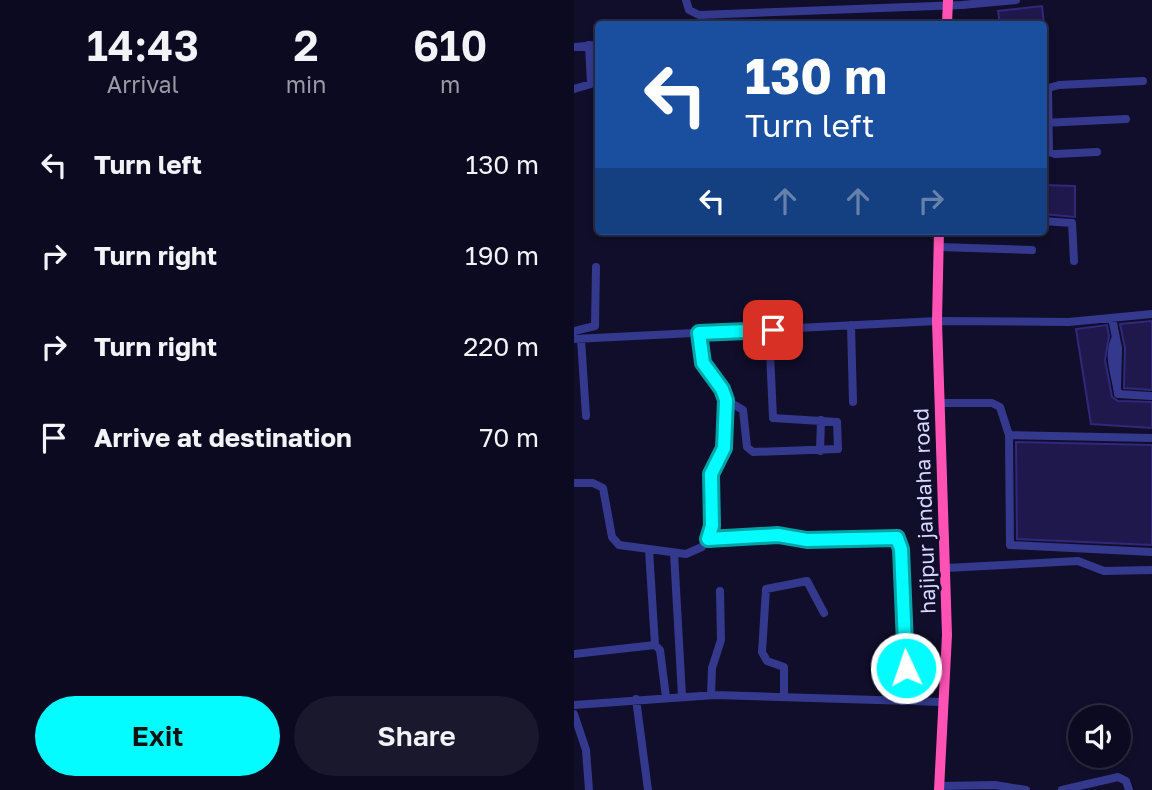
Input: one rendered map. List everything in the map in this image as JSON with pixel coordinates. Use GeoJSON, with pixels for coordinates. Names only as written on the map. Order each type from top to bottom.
{"type":"FeatureCollection","features":[{"type":"Feature","properties":{"kind":"highway"},"geometry":{"type":"LineString","coordinates":[[947,2],[947,21]]}},
{"type":"Feature","properties":{"kind":"highway","name":"hajipur jandaha road"},"geometry":{"type":"LineString","coordinates":[[939,235],[937,321],[946,568],[939,788]]}},
{"type":"Feature","properties":{"kind":"street"},"geometry":{"type":"LineString","coordinates":[[686,0],[693,14]]}},
{"type":"Feature","properties":{"kind":"street"},"geometry":{"type":"LineString","coordinates":[[693,14],[857,4],[1016,0]]}},
{"type":"Feature","properties":{"kind":"street"},"geometry":{"type":"LineString","coordinates":[[689,21],[693,14]]}},
{"type":"Feature","properties":{"kind":"street"},"geometry":{"type":"LineString","coordinates":[[574,47],[594,45],[592,84],[574,89]]}},
{"type":"Feature","properties":{"kind":"street"},"geometry":{"type":"LineString","coordinates":[[1047,90],[1052,86],[1143,81]]}},
{"type":"Feature","properties":{"kind":"street"},"geometry":{"type":"LineString","coordinates":[[1047,123],[1126,119]]}},
{"type":"Feature","properties":{"kind":"street"},"geometry":{"type":"LineString","coordinates":[[1047,140],[1051,154],[1097,152]]}},
{"type":"Feature","properties":{"kind":"street"},"geometry":{"type":"LineString","coordinates":[[1047,221],[1072,223],[1074,261]]}},
{"type":"Feature","properties":{"kind":"street"},"geometry":{"type":"LineString","coordinates":[[939,247],[1032,250]]}},
{"type":"Feature","properties":{"kind":"street"},"geometry":{"type":"LineString","coordinates":[[574,331],[595,326],[596,267]]}},
{"type":"Feature","properties":{"kind":"street"},"geometry":{"type":"LineString","coordinates":[[586,416],[578,339],[937,321],[1019,324],[1152,314]]}},
{"type":"Feature","properties":{"kind":"street"},"geometry":{"type":"LineString","coordinates":[[1112,318],[1115,339],[1112,346],[1113,380],[1120,395],[1152,396]]}},
{"type":"Feature","properties":{"kind":"street"},"geometry":{"type":"LineString","coordinates":[[851,324],[853,401]]}},
{"type":"Feature","properties":{"kind":"street"},"geometry":{"type":"LineString","coordinates":[[726,400],[743,410],[747,447],[753,452],[836,451],[839,446],[837,422],[774,418],[769,330]]}},
{"type":"Feature","properties":{"kind":"street"},"geometry":{"type":"LineString","coordinates":[[574,483],[593,482],[603,488],[615,542],[674,553],[698,551],[708,539],[712,526],[711,474],[724,448],[726,400],[722,389],[703,363],[699,333]]}},
{"type":"Feature","properties":{"kind":"street"},"geometry":{"type":"LineString","coordinates":[[940,403],[997,403],[1009,435],[1010,545],[1152,552]]}},
{"type":"Feature","properties":{"kind":"street"},"geometry":{"type":"LineString","coordinates":[[820,451],[821,420]]}},
{"type":"Feature","properties":{"kind":"street"},"geometry":{"type":"LineString","coordinates":[[1009,435],[1152,438]]}},
{"type":"Feature","properties":{"kind":"street"},"geometry":{"type":"LineString","coordinates":[[708,539],[778,535],[807,540],[897,538],[901,549],[906,668]]}},
{"type":"Feature","properties":{"kind":"street"},"geometry":{"type":"LineString","coordinates":[[649,550],[655,645],[660,650],[666,697]]}},
{"type":"Feature","properties":{"kind":"street"},"geometry":{"type":"LineString","coordinates":[[674,553],[682,696]]}},
{"type":"Feature","properties":{"kind":"street"},"geometry":{"type":"LineString","coordinates":[[946,568],[1077,561],[1104,570],[1152,570]]}},
{"type":"Feature","properties":{"kind":"street"},"geometry":{"type":"LineString","coordinates":[[783,695],[784,667],[767,661],[762,652],[766,589],[807,581],[824,613]]}},
{"type":"Feature","properties":{"kind":"street"},"geometry":{"type":"LineString","coordinates":[[711,695],[712,668],[721,640],[720,591]]}},
{"type":"Feature","properties":{"kind":"street"},"geometry":{"type":"LineString","coordinates":[[574,653],[655,645]]}},
{"type":"Feature","properties":{"kind":"street"},"geometry":{"type":"LineString","coordinates":[[574,705],[711,695],[783,695],[943,702]]}},
{"type":"Feature","properties":{"kind":"street"},"geometry":{"type":"LineString","coordinates":[[636,699],[649,790]]}},
{"type":"Feature","properties":{"kind":"street"},"geometry":{"type":"LineString","coordinates":[[574,714],[586,750],[589,790]]}},
{"type":"Feature","properties":{"kind":"street"},"geometry":{"type":"LineString","coordinates":[[1062,790],[1082,788],[1123,777],[1129,790]]}},
{"type":"Feature","properties":{"kind":"street"},"geometry":{"type":"LineString","coordinates":[[939,788],[1026,790]]}},
{"type":"Feature","properties":{"kind":"building"},"geometry":{"type":"Polygon","coordinates":[[[1042,6],[1044,21],[1000,21],[998,11],[1042,6]]]}},
{"type":"Feature","properties":{"kind":"building"},"geometry":{"type":"Polygon","coordinates":[[[1047,185],[1075,186],[1075,217],[1047,214],[1047,185]]]}},
{"type":"Feature","properties":{"kind":"building"},"geometry":{"type":"Polygon","coordinates":[[[1152,321],[1152,390],[1124,388],[1125,348],[1120,324],[1152,321]]]}},
{"type":"Feature","properties":{"kind":"building"},"geometry":{"type":"Polygon","coordinates":[[[1107,325],[1109,336],[1105,360],[1112,397],[1118,401],[1152,402],[1152,428],[1091,424],[1076,329],[1107,325]]]}},
{"type":"Feature","properties":{"kind":"building"},"geometry":{"type":"Polygon","coordinates":[[[1016,442],[1152,445],[1152,545],[1017,539],[1016,442]]]}},
{"type":"Feature","properties":{"kind":"route"},"geometry":{"type":"LineString","coordinates":[[773,330],[699,333],[703,363],[722,389],[726,400],[724,448],[711,474],[712,526],[708,539],[778,535],[807,540],[892,536],[897,538],[901,549],[906,668]]}}]}
